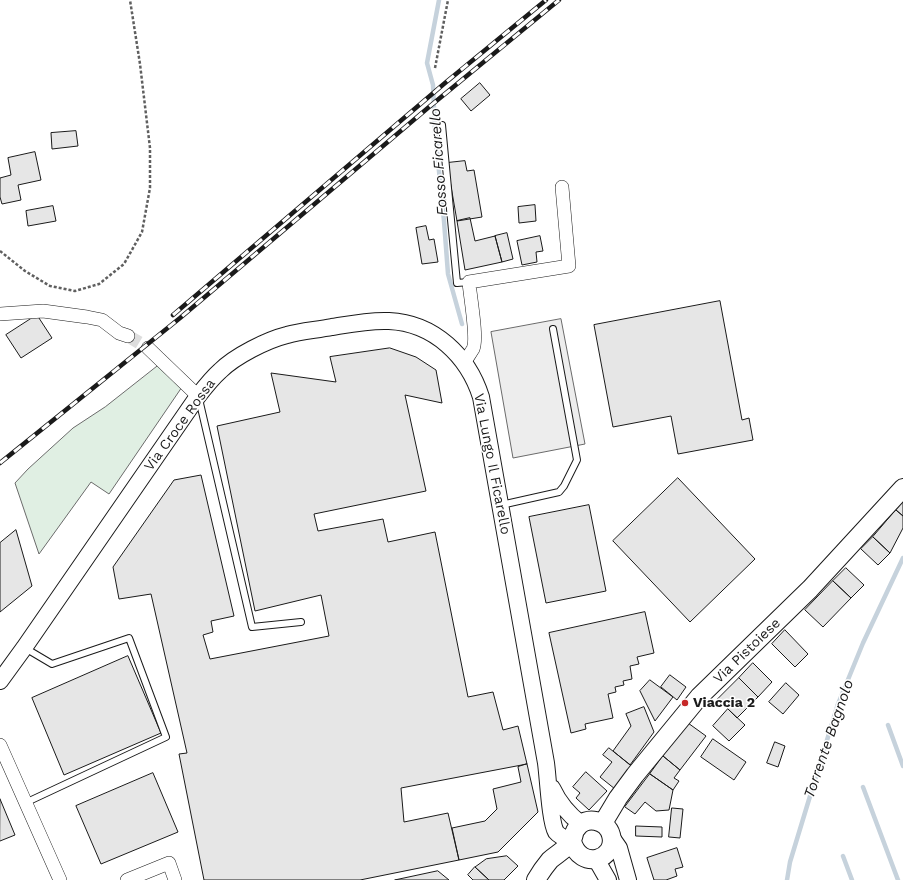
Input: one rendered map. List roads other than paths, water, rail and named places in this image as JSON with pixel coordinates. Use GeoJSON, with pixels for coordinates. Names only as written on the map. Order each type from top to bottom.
{"type":"FeatureCollection","features":[{"type":"Feature","properties":{"kind":"main road","name":"Via Pistoiese"},"geometry":{"type":"LineString","coordinates":[[536,880],[549,861],[583,852],[602,856],[608,851],[611,844],[607,831],[626,787],[699,697],[810,589],[903,488]]}},
{"type":"Feature","properties":{"kind":"main road"},"geometry":{"type":"LineString","coordinates":[[581,824],[594,820],[607,831]]}},
{"type":"Feature","properties":{"kind":"main road","name":"Via Pistoiese"},"geometry":{"type":"LineString","coordinates":[[581,824],[573,835],[583,852]]}},
{"type":"Feature","properties":{"kind":"main road","name":"Via Pistoiese"},"geometry":{"type":"LineString","coordinates":[[541,880],[583,852]]}},
{"type":"Feature","properties":{"kind":"street"},"geometry":{"type":"LineString","coordinates":[[464,363],[473,349],[474,343],[469,282],[569,266],[562,187]]}},
{"type":"Feature","properties":{"kind":"street"},"geometry":{"type":"LineString","coordinates":[[0,314],[43,312],[87,317],[102,320],[119,333],[128,336]]}},
{"type":"Feature","properties":{"kind":"street","name":"Via Croce Rossa"},"geometry":{"type":"LineString","coordinates":[[0,681],[198,396],[220,370],[238,357],[259,346],[286,335],[388,320],[412,324],[435,334],[450,347],[464,363]]}},
{"type":"Feature","properties":{"kind":"street"},"geometry":{"type":"LineString","coordinates":[[148,348],[198,396]]}},
{"type":"Feature","properties":{"kind":"street","name":"Via Lungo Il Ficarello"},"geometry":{"type":"LineString","coordinates":[[464,363],[476,382],[481,397],[546,763],[556,832],[583,852]]}},
{"type":"Feature","properties":{"kind":"street"},"geometry":{"type":"LineString","coordinates":[[0,745],[60,880]]}},
{"type":"Feature","properties":{"kind":"street","name":"Via Lungo Il Ficarello"},"geometry":{"type":"LineString","coordinates":[[548,782],[561,805],[581,824]]}},
{"type":"Feature","properties":{"kind":"street"},"geometry":{"type":"LineString","coordinates":[[607,831],[619,848],[628,880]]}},
{"type":"Feature","properties":{"kind":"street"},"geometry":{"type":"LineString","coordinates":[[583,852],[608,880]]}},
{"type":"Feature","properties":{"kind":"street"},"geometry":{"type":"LineString","coordinates":[[127,880],[169,863],[175,880]]}},
{"type":"Feature","properties":{"kind":"lane"},"geometry":{"type":"LineString","coordinates":[[442,125],[457,283],[469,282]]}},
{"type":"Feature","properties":{"kind":"lane"},"geometry":{"type":"LineString","coordinates":[[500,505],[559,492],[564,486],[577,460],[553,330]]}},
{"type":"Feature","properties":{"kind":"lane"},"geometry":{"type":"LineString","coordinates":[[198,396],[252,626],[302,622]]}},
{"type":"Feature","properties":{"kind":"lane"},"geometry":{"type":"LineString","coordinates":[[24,648],[52,664],[129,638],[166,737],[25,803]]}},
{"type":"Feature","properties":{"kind":"waterway","name":"Fosso Ficarello"},"geometry":{"type":"LineString","coordinates":[[439,0],[427,63],[433,85],[435,131],[448,274],[462,324]]}},
{"type":"Feature","properties":{"kind":"waterway","name":"Torrente Bagnolo"},"geometry":{"type":"LineString","coordinates":[[787,880],[790,862],[838,704],[863,643],[903,558]]}},
{"type":"Feature","properties":{"kind":"waterway"},"geometry":{"type":"LineString","coordinates":[[888,725],[903,766]]}},
{"type":"Feature","properties":{"kind":"waterway"},"geometry":{"type":"LineString","coordinates":[[863,787],[898,880]]}},
{"type":"Feature","properties":{"kind":"waterway"},"geometry":{"type":"LineString","coordinates":[[843,856],[852,880]]}},
{"type":"Feature","properties":{"kind":"tunnel"},"geometry":{"type":"LineString","coordinates":[[128,336],[148,348]]}},
{"type":"Feature","properties":{"kind":"railway"},"geometry":{"type":"LineString","coordinates":[[173,315],[445,83],[546,0]]}},
{"type":"Feature","properties":{"kind":"railway"},"geometry":{"type":"LineString","coordinates":[[0,463],[180,318],[429,107],[559,0]]}},
{"type":"Feature","properties":{"kind":"place","name":"Viaccia 2"},"geometry":{"type":"Point","coordinates":[685,703]}}]}
